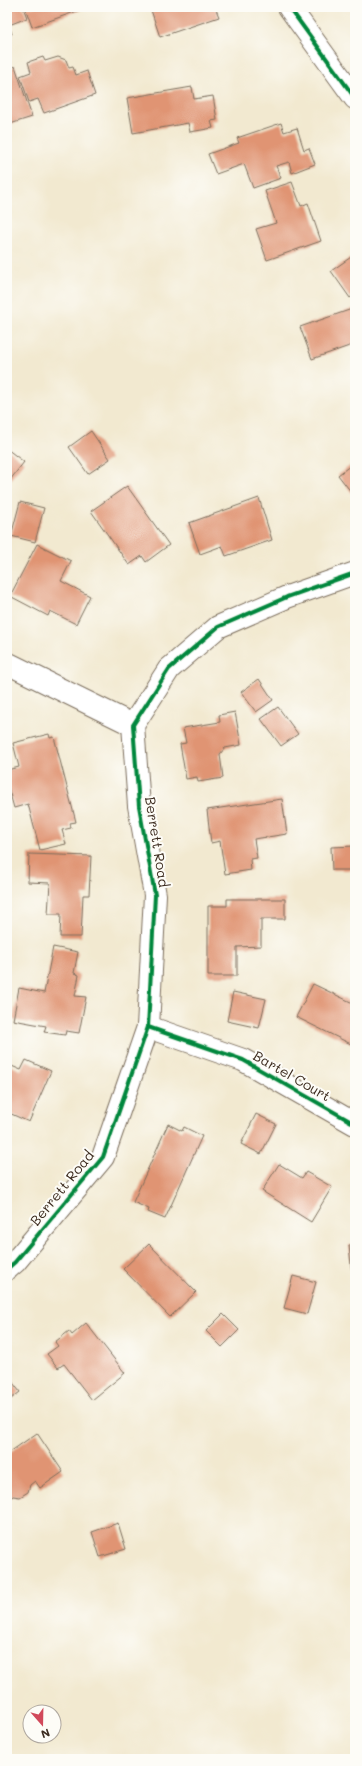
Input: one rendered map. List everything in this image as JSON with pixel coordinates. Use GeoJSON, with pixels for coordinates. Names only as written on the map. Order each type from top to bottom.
{"type":"FeatureCollection","features":[{"type":"Feature","properties":{"kind":"street"},"geometry":{"type":"LineString","coordinates":[[289,7],[355,98]]}},
{"type":"Feature","properties":{"kind":"street"},"geometry":{"type":"LineString","coordinates":[[7,663],[133,725],[169,669],[218,627],[287,597],[355,573]]}},
{"type":"Feature","properties":{"kind":"street","name":"Berrett Road"},"geometry":{"type":"LineString","coordinates":[[7,1269],[15,1262],[103,1157],[148,1027],[155,895],[139,806],[133,725]]}},
{"type":"Feature","properties":{"kind":"street","name":"Bartel Court"},"geometry":{"type":"LineString","coordinates":[[148,1027],[243,1060],[355,1124]]}},
{"type":"Feature","properties":{"kind":"building"},"geometry":{"type":"Polygon","coordinates":[[[7,7],[23,7],[27,18],[9,25],[12,34],[7,35],[7,7]]]}},
{"type":"Feature","properties":{"kind":"building"},"geometry":{"type":"Polygon","coordinates":[[[25,7],[83,7],[83,9],[32,27],[25,7]]]}},
{"type":"Feature","properties":{"kind":"building"},"geometry":{"type":"Polygon","coordinates":[[[150,7],[215,7],[219,17],[160,37],[150,7]]]}},
{"type":"Feature","properties":{"kind":"building"},"geometry":{"type":"Polygon","coordinates":[[[43,57],[45,61],[58,57],[66,60],[69,68],[73,67],[76,75],[87,71],[95,95],[44,113],[38,99],[29,102],[20,76],[31,72],[28,62],[43,57]]]}},
{"type":"Feature","properties":{"kind":"building"},"geometry":{"type":"Polygon","coordinates":[[[15,66],[32,117],[7,125],[7,69],[15,66]]]}},
{"type":"Feature","properties":{"kind":"building"},"geometry":{"type":"Polygon","coordinates":[[[192,87],[194,99],[213,96],[217,120],[211,121],[213,128],[190,132],[188,123],[133,133],[127,98],[192,87]]]}},
{"type":"Feature","properties":{"kind":"building"},"geometry":{"type":"Polygon","coordinates":[[[281,123],[284,132],[297,128],[304,150],[309,148],[315,164],[292,173],[289,162],[276,166],[281,178],[253,188],[244,164],[216,174],[208,154],[239,143],[237,138],[281,123]]]}},
{"type":"Feature","properties":{"kind":"building"},"geometry":{"type":"Polygon","coordinates":[[[292,182],[301,206],[308,203],[321,241],[267,260],[256,229],[276,223],[265,191],[292,182]]]}},
{"type":"Feature","properties":{"kind":"building"},"geometry":{"type":"Polygon","coordinates":[[[354,255],[355,294],[350,298],[331,271],[354,255]]]}},
{"type":"Feature","properties":{"kind":"building"},"geometry":{"type":"Polygon","coordinates":[[[355,308],[355,344],[312,359],[300,327],[355,308]]]}},
{"type":"Feature","properties":{"kind":"building"},"geometry":{"type":"Polygon","coordinates":[[[91,431],[110,459],[88,474],[69,447],[91,431]]]}},
{"type":"Feature","properties":{"kind":"building"},"geometry":{"type":"Polygon","coordinates":[[[7,449],[24,462],[10,480],[7,478],[7,449]]]}},
{"type":"Feature","properties":{"kind":"building"},"geometry":{"type":"Polygon","coordinates":[[[355,462],[355,497],[338,475],[355,462]]]}},
{"type":"Feature","properties":{"kind":"building"},"geometry":{"type":"Polygon","coordinates":[[[127,486],[169,545],[146,562],[142,556],[129,565],[91,511],[127,486]]]}},
{"type":"Feature","properties":{"kind":"building"},"geometry":{"type":"Polygon","coordinates":[[[259,498],[272,540],[226,556],[222,546],[200,554],[189,523],[259,498]]]}},
{"type":"Feature","properties":{"kind":"building"},"geometry":{"type":"Polygon","coordinates":[[[20,502],[44,508],[35,542],[11,536],[20,502]]]}},
{"type":"Feature","properties":{"kind":"building"},"geometry":{"type":"Polygon","coordinates":[[[37,544],[71,561],[61,581],[90,596],[76,624],[50,611],[48,616],[10,596],[37,544]]]}},
{"type":"Feature","properties":{"kind":"building"},"geometry":{"type":"Polygon","coordinates":[[[259,679],[273,700],[256,712],[241,692],[259,679]]]}},
{"type":"Feature","properties":{"kind":"building"},"geometry":{"type":"Polygon","coordinates":[[[278,707],[298,734],[281,746],[261,719],[278,707]]]}},
{"type":"Feature","properties":{"kind":"building"},"geometry":{"type":"Polygon","coordinates":[[[235,712],[241,745],[225,748],[220,754],[223,778],[198,782],[197,777],[186,779],[180,744],[186,743],[183,728],[220,722],[219,715],[235,712]]]}},
{"type":"Feature","properties":{"kind":"building"},"geometry":{"type":"Polygon","coordinates":[[[49,734],[50,738],[54,737],[76,822],[70,823],[71,828],[62,830],[66,844],[40,850],[28,804],[14,808],[7,783],[7,770],[19,767],[13,743],[49,734]]]}},
{"type":"Feature","properties":{"kind":"building"},"geometry":{"type":"Polygon","coordinates":[[[282,799],[287,834],[254,839],[257,858],[250,859],[251,870],[225,874],[220,841],[211,843],[207,810],[282,799]]]}},
{"type":"Feature","properties":{"kind":"building"},"geometry":{"type":"Polygon","coordinates":[[[355,846],[355,870],[332,870],[331,847],[355,846]]]}},
{"type":"Feature","properties":{"kind":"building"},"geometry":{"type":"Polygon","coordinates":[[[29,854],[91,856],[89,895],[83,895],[81,937],[60,937],[61,914],[48,914],[50,883],[28,882],[29,854]]]}},
{"type":"Feature","properties":{"kind":"building"},"geometry":{"type":"Polygon","coordinates":[[[227,899],[285,899],[285,919],[261,919],[261,946],[237,947],[237,976],[208,976],[208,906],[227,906],[227,899]]]}},
{"type":"Feature","properties":{"kind":"building"},"geometry":{"type":"Polygon","coordinates":[[[53,947],[78,952],[74,973],[79,975],[75,996],[86,997],[79,1033],[66,1031],[65,1035],[44,1032],[46,1026],[13,1020],[19,988],[44,993],[53,947]]]}},
{"type":"Feature","properties":{"kind":"building"},"geometry":{"type":"Polygon","coordinates":[[[313,984],[355,1004],[355,1046],[296,1017],[313,984]]]}},
{"type":"Feature","properties":{"kind":"building"},"geometry":{"type":"Polygon","coordinates":[[[233,992],[266,999],[259,1028],[227,1021],[233,992]]]}},
{"type":"Feature","properties":{"kind":"building"},"geometry":{"type":"Polygon","coordinates":[[[26,1060],[51,1071],[29,1122],[7,1112],[7,1064],[21,1070],[26,1060]]]}},
{"type":"Feature","properties":{"kind":"building"},"geometry":{"type":"Polygon","coordinates":[[[256,1114],[276,1124],[261,1154],[241,1144],[256,1114]]]}},
{"type":"Feature","properties":{"kind":"building"},"geometry":{"type":"Polygon","coordinates":[[[168,1124],[182,1131],[184,1127],[202,1136],[165,1219],[148,1212],[149,1209],[133,1202],[168,1124]]]}},
{"type":"Feature","properties":{"kind":"building"},"geometry":{"type":"Polygon","coordinates":[[[279,1164],[302,1178],[306,1172],[332,1187],[311,1222],[262,1191],[279,1164]]]}},
{"type":"Feature","properties":{"kind":"building"},"geometry":{"type":"Polygon","coordinates":[[[149,1244],[196,1292],[170,1317],[123,1269],[149,1244]]]}},
{"type":"Feature","properties":{"kind":"building"},"geometry":{"type":"Polygon","coordinates":[[[349,1245],[355,1245],[355,1296],[354,1296],[349,1245]]]}},
{"type":"Feature","properties":{"kind":"building"},"geometry":{"type":"Polygon","coordinates":[[[293,1276],[316,1282],[307,1314],[284,1308],[293,1276]]]}},
{"type":"Feature","properties":{"kind":"building"},"geometry":{"type":"Polygon","coordinates":[[[223,1314],[239,1330],[222,1347],[206,1331],[223,1314]]]}},
{"type":"Feature","properties":{"kind":"building"},"geometry":{"type":"Polygon","coordinates":[[[86,1323],[125,1373],[92,1400],[64,1364],[58,1368],[47,1354],[58,1346],[55,1342],[69,1331],[72,1335],[86,1323]]]}},
{"type":"Feature","properties":{"kind":"building"},"geometry":{"type":"Polygon","coordinates":[[[7,1375],[20,1392],[7,1402],[7,1375]]]}},
{"type":"Feature","properties":{"kind":"building"},"geometry":{"type":"Polygon","coordinates":[[[37,1433],[63,1472],[40,1488],[35,1481],[30,1485],[28,1492],[20,1497],[13,1496],[7,1500],[7,1454],[37,1433]]]}},
{"type":"Feature","properties":{"kind":"building"},"geometry":{"type":"Polygon","coordinates":[[[118,1523],[126,1549],[100,1557],[92,1532],[118,1523]]]}},
{"type":"Feature","properties":{"kind":"cycle path"},"geometry":{"type":"LineString","coordinates":[[289,7],[355,98]]}},
{"type":"Feature","properties":{"kind":"cycle path"},"geometry":{"type":"LineString","coordinates":[[7,1269],[15,1262],[103,1157],[148,1027],[155,895],[139,806],[133,725],[169,669],[218,627],[287,597],[355,573]]}},
{"type":"Feature","properties":{"kind":"cycle path"},"geometry":{"type":"LineString","coordinates":[[148,1027],[243,1060],[355,1124]]}}]}
